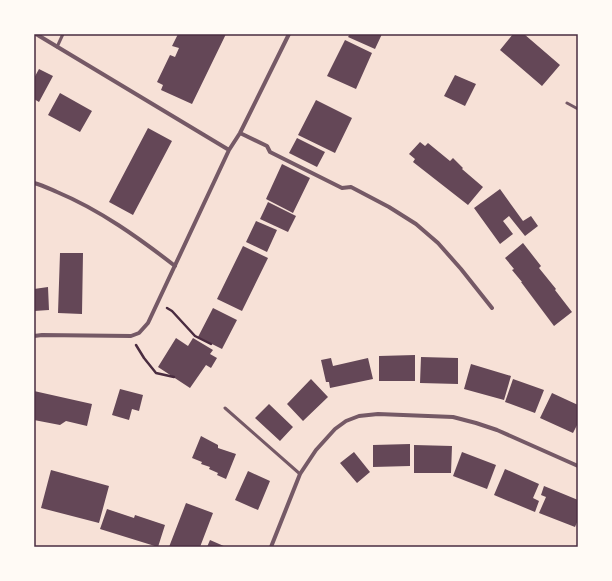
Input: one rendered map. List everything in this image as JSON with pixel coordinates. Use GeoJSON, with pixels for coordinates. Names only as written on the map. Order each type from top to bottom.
{"type":"FeatureCollection","features":[{"type":"Feature","properties":{"kind":"street"},"geometry":{"type":"LineString","coordinates":[[36,34],[229,150]]}},
{"type":"Feature","properties":{"kind":"street"},"geometry":{"type":"LineString","coordinates":[[34,336],[130,336],[138,333],[148,323],[229,150],[240,133],[289,34]]}},
{"type":"Feature","properties":{"kind":"street"},"geometry":{"type":"LineString","coordinates":[[240,133],[267,146],[270,152],[342,188],[351,187],[416,224],[438,243],[492,308]]}},
{"type":"Feature","properties":{"kind":"street"},"geometry":{"type":"LineString","coordinates":[[34,183],[85,205],[142,240],[176,266]]}},
{"type":"Feature","properties":{"kind":"street"},"geometry":{"type":"LineString","coordinates":[[271,547],[300,474],[316,450],[335,429],[359,416],[378,414],[454,417],[476,422],[578,466]]}},
{"type":"Feature","properties":{"kind":"lane"},"geometry":{"type":"LineString","coordinates":[[57,47],[63,34]]}},
{"type":"Feature","properties":{"kind":"lane"},"geometry":{"type":"LineString","coordinates":[[567,103],[578,109]]}},
{"type":"Feature","properties":{"kind":"lane"},"geometry":{"type":"LineString","coordinates":[[225,408],[300,474]]}},
{"type":"Feature","properties":{"kind":"path"},"geometry":{"type":"LineString","coordinates":[[157,304],[172,311],[195,336],[211,344]]}},
{"type":"Feature","properties":{"kind":"path"},"geometry":{"type":"LineString","coordinates":[[130,336],[156,373],[174,377]]}},
{"type":"Feature","properties":{"kind":"building"},"geometry":{"type":"Polygon","coordinates":[[[178,34],[226,34],[192,104],[161,90],[163,85],[157,82],[170,55],[175,57],[179,48],[172,46],[178,34]]]}},
{"type":"Feature","properties":{"kind":"building"},"geometry":{"type":"Polygon","coordinates":[[[350,34],[382,34],[375,49],[348,37],[350,34]]]}},
{"type":"Feature","properties":{"kind":"building"},"geometry":{"type":"Polygon","coordinates":[[[513,34],[524,34],[560,65],[542,86],[500,50],[513,34]]]}},
{"type":"Feature","properties":{"kind":"building"},"geometry":{"type":"Polygon","coordinates":[[[345,40],[372,53],[356,89],[327,76],[345,40]]]}},
{"type":"Feature","properties":{"kind":"building"},"geometry":{"type":"Polygon","coordinates":[[[39,69],[53,76],[39,102],[34,99],[34,78],[39,69]]]}},
{"type":"Feature","properties":{"kind":"building"},"geometry":{"type":"Polygon","coordinates":[[[455,75],[476,84],[465,106],[444,96],[455,75]]]}},
{"type":"Feature","properties":{"kind":"building"},"geometry":{"type":"Polygon","coordinates":[[[60,93],[92,111],[80,132],[48,115],[60,93]]]}},
{"type":"Feature","properties":{"kind":"building"},"geometry":{"type":"Polygon","coordinates":[[[316,100],[352,118],[335,153],[298,135],[316,100]]]}},
{"type":"Feature","properties":{"kind":"building"},"geometry":{"type":"Polygon","coordinates":[[[148,128],[172,141],[133,215],[109,202],[148,128]]]}},
{"type":"Feature","properties":{"kind":"building"},"geometry":{"type":"Polygon","coordinates":[[[297,138],[325,152],[317,167],[289,153],[297,138]]]}},
{"type":"Feature","properties":{"kind":"building"},"geometry":{"type":"Polygon","coordinates":[[[420,142],[425,146],[428,143],[450,161],[453,158],[463,168],[462,169],[483,187],[468,205],[413,162],[415,159],[409,154],[420,142]]]}},
{"type":"Feature","properties":{"kind":"building"},"geometry":{"type":"Polygon","coordinates":[[[282,164],[310,178],[293,213],[266,199],[282,164]]]}},
{"type":"Feature","properties":{"kind":"building"},"geometry":{"type":"Polygon","coordinates":[[[500,189],[523,221],[531,216],[538,226],[525,236],[509,216],[503,221],[513,234],[500,244],[474,208],[500,189]]]}},
{"type":"Feature","properties":{"kind":"building"},"geometry":{"type":"Polygon","coordinates":[[[268,202],[296,216],[288,232],[260,219],[268,202]]]}},
{"type":"Feature","properties":{"kind":"building"},"geometry":{"type":"Polygon","coordinates":[[[256,221],[277,230],[267,252],[246,242],[256,221]]]}},
{"type":"Feature","properties":{"kind":"building"},"geometry":{"type":"Polygon","coordinates":[[[523,243],[541,266],[539,268],[572,312],[554,326],[512,270],[514,269],[505,258],[523,243]]]}},
{"type":"Feature","properties":{"kind":"building"},"geometry":{"type":"Polygon","coordinates":[[[243,246],[268,258],[242,311],[217,299],[243,246]]]}},
{"type":"Feature","properties":{"kind":"building"},"geometry":{"type":"Polygon","coordinates":[[[60,253],[83,253],[82,314],[58,313],[60,253]]]}},
{"type":"Feature","properties":{"kind":"building"},"geometry":{"type":"Polygon","coordinates":[[[48,287],[49,310],[34,311],[34,289],[48,287]]]}},
{"type":"Feature","properties":{"kind":"building"},"geometry":{"type":"Polygon","coordinates":[[[213,308],[237,320],[222,349],[198,337],[213,308]]]}},
{"type":"Feature","properties":{"kind":"building"},"geometry":{"type":"Polygon","coordinates":[[[176,338],[188,346],[193,338],[213,350],[210,354],[217,358],[211,368],[206,365],[190,388],[158,367],[176,338]]]}},
{"type":"Feature","properties":{"kind":"building"},"geometry":{"type":"Polygon","coordinates":[[[415,355],[415,381],[379,381],[379,356],[415,355]]]}},
{"type":"Feature","properties":{"kind":"building"},"geometry":{"type":"Polygon","coordinates":[[[421,357],[458,358],[458,384],[420,383],[421,357]]]}},
{"type":"Feature","properties":{"kind":"building"},"geometry":{"type":"Polygon","coordinates":[[[331,358],[333,366],[368,358],[373,379],[330,388],[329,382],[326,382],[321,360],[331,358]]]}},
{"type":"Feature","properties":{"kind":"building"},"geometry":{"type":"Polygon","coordinates":[[[471,364],[511,376],[504,400],[464,389],[471,364]]]}},
{"type":"Feature","properties":{"kind":"building"},"geometry":{"type":"Polygon","coordinates":[[[311,379],[328,397],[303,421],[287,404],[311,379]]]}},
{"type":"Feature","properties":{"kind":"building"},"geometry":{"type":"Polygon","coordinates":[[[513,379],[544,390],[535,413],[505,402],[513,379]]]}},
{"type":"Feature","properties":{"kind":"building"},"geometry":{"type":"Polygon","coordinates":[[[120,389],[143,395],[139,411],[132,409],[129,420],[112,415],[120,389]]]}},
{"type":"Feature","properties":{"kind":"building"},"geometry":{"type":"Polygon","coordinates":[[[34,391],[92,404],[87,426],[66,421],[60,425],[34,420],[34,391]]]}},
{"type":"Feature","properties":{"kind":"building"},"geometry":{"type":"Polygon","coordinates":[[[552,393],[578,405],[578,423],[573,433],[540,418],[552,393]]]}},
{"type":"Feature","properties":{"kind":"building"},"geometry":{"type":"Polygon","coordinates":[[[269,404],[293,427],[280,441],[255,418],[269,404]]]}},
{"type":"Feature","properties":{"kind":"building"},"geometry":{"type":"Polygon","coordinates":[[[201,436],[218,445],[218,448],[236,454],[226,479],[209,469],[210,467],[201,464],[202,462],[192,458],[201,436]]]}},
{"type":"Feature","properties":{"kind":"building"},"geometry":{"type":"Polygon","coordinates":[[[410,444],[410,466],[373,467],[373,445],[410,444]]]}},
{"type":"Feature","properties":{"kind":"building"},"geometry":{"type":"Polygon","coordinates":[[[414,445],[452,446],[451,473],[414,473],[414,445]]]}},
{"type":"Feature","properties":{"kind":"building"},"geometry":{"type":"Polygon","coordinates":[[[354,452],[370,472],[357,483],[340,463],[354,452]]]}},
{"type":"Feature","properties":{"kind":"building"},"geometry":{"type":"Polygon","coordinates":[[[462,452],[496,465],[487,489],[453,476],[462,452]]]}},
{"type":"Feature","properties":{"kind":"building"},"geometry":{"type":"Polygon","coordinates":[[[505,469],[539,484],[533,498],[539,501],[535,512],[494,495],[505,469]]]}},
{"type":"Feature","properties":{"kind":"building"},"geometry":{"type":"Polygon","coordinates":[[[51,470],[109,486],[99,523],[41,508],[51,470]]]}},
{"type":"Feature","properties":{"kind":"building"},"geometry":{"type":"Polygon","coordinates":[[[248,471],[270,481],[258,510],[235,500],[248,471]]]}},
{"type":"Feature","properties":{"kind":"building"},"geometry":{"type":"Polygon","coordinates":[[[544,486],[578,500],[578,520],[575,527],[539,513],[546,497],[541,495],[544,486]]]}},
{"type":"Feature","properties":{"kind":"building"},"geometry":{"type":"Polygon","coordinates":[[[186,503],[213,513],[200,547],[169,547],[186,503]]]}},
{"type":"Feature","properties":{"kind":"building"},"geometry":{"type":"Polygon","coordinates":[[[107,509],[134,518],[135,515],[165,525],[158,547],[100,529],[107,509]]]}},
{"type":"Feature","properties":{"kind":"building"},"geometry":{"type":"Polygon","coordinates":[[[210,540],[226,547],[207,547],[210,540]]]}}]}
